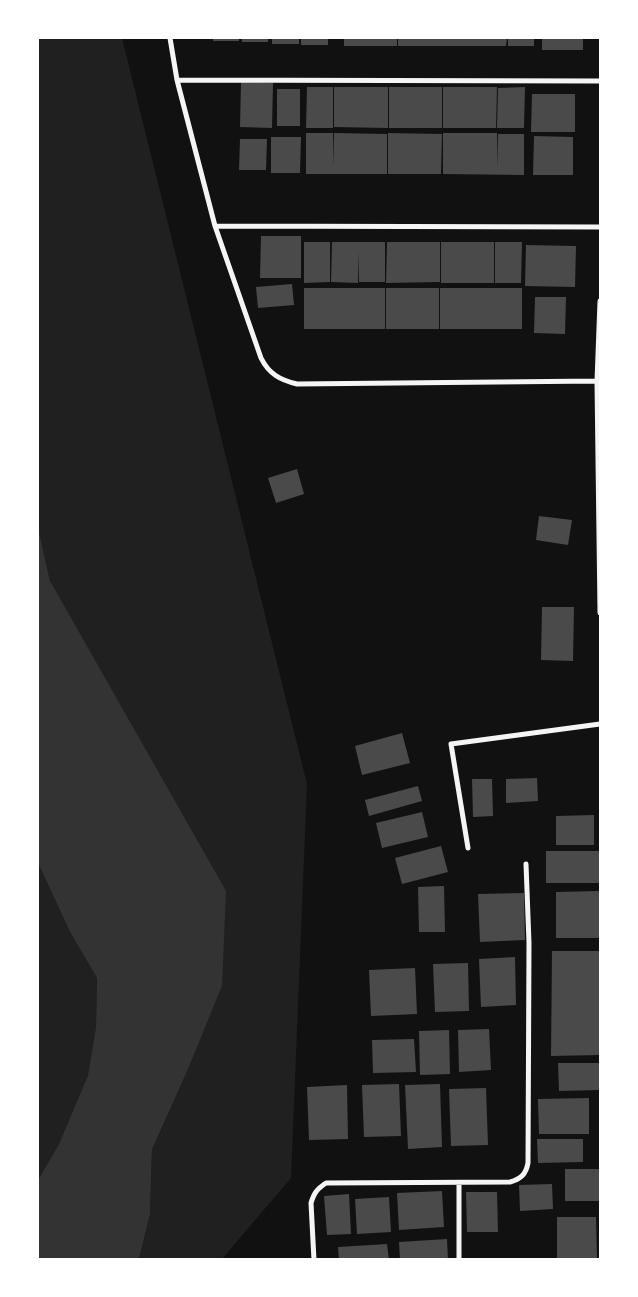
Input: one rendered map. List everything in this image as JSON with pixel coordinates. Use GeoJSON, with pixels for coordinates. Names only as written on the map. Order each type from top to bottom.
{"type":"FeatureCollection","features":[{"type":"Feature","properties":{"kind":"street"},"geometry":{"type":"LineString","coordinates":[[170,38],[177,80],[215,226],[261,358],[273,375],[284,381],[297,384],[597,381]]}},
{"type":"Feature","properties":{"kind":"street"},"geometry":{"type":"LineString","coordinates":[[177,80],[600,81]]}},
{"type":"Feature","properties":{"kind":"street"},"geometry":{"type":"LineString","coordinates":[[215,226],[600,227]]}},
{"type":"Feature","properties":{"kind":"street"},"geometry":{"type":"LineString","coordinates":[[600,300],[597,381],[600,613]]}},
{"type":"Feature","properties":{"kind":"street"},"geometry":{"type":"LineString","coordinates":[[468,848],[451,744],[600,724]]}},
{"type":"Feature","properties":{"kind":"street"},"geometry":{"type":"LineString","coordinates":[[314,1260],[311,1203],[313,1195],[318,1188],[326,1183],[510,1182],[518,1180],[527,1170],[529,943],[526,864]]}},
{"type":"Feature","properties":{"kind":"street"},"geometry":{"type":"LineString","coordinates":[[459,1183],[459,1260]]}},
{"type":"Feature","properties":{"kind":"shaded area"},"geometry":{"type":"Polygon","coordinates":[[[38,38],[122,38],[307,784],[291,1178],[222,1259],[139,1259],[150,1214],[152,1151],[222,986],[50,581],[38,527],[38,38]]]}},
{"type":"Feature","properties":{"kind":"shaded area"},"geometry":{"type":"Polygon","coordinates":[[[38,527],[50,581],[226,891],[222,986],[152,1150],[150,1214],[139,1259],[38,1259],[38,1180],[59,1144],[88,1075],[96,1027],[97,978],[70,932],[38,863],[38,527]]]}},
{"type":"Feature","properties":{"kind":"shaded area"},"geometry":{"type":"Polygon","coordinates":[[[38,863],[70,932],[97,978],[96,1027],[88,1075],[59,1144],[38,1180],[38,863]]]}},
{"type":"Feature","properties":{"kind":"building"},"geometry":{"type":"Polygon","coordinates":[[[213,38],[239,38],[239,41],[213,41],[213,38]]]}},
{"type":"Feature","properties":{"kind":"building"},"geometry":{"type":"Polygon","coordinates":[[[242,38],[268,38],[268,42],[242,42],[242,38]]]}},
{"type":"Feature","properties":{"kind":"building"},"geometry":{"type":"Polygon","coordinates":[[[272,38],[299,38],[299,44],[272,44],[272,38]]]}},
{"type":"Feature","properties":{"kind":"building"},"geometry":{"type":"Polygon","coordinates":[[[301,38],[328,38],[328,45],[301,45],[301,38]]]}},
{"type":"Feature","properties":{"kind":"building"},"geometry":{"type":"Polygon","coordinates":[[[344,38],[397,38],[397,46],[344,46],[344,38]]]}},
{"type":"Feature","properties":{"kind":"building"},"geometry":{"type":"Polygon","coordinates":[[[398,38],[507,38],[506,46],[398,46],[398,38]]]}},
{"type":"Feature","properties":{"kind":"building"},"geometry":{"type":"Polygon","coordinates":[[[508,38],[534,38],[534,46],[508,46],[508,38]]]}},
{"type":"Feature","properties":{"kind":"building"},"geometry":{"type":"Polygon","coordinates":[[[542,38],[583,38],[583,50],[542,50],[542,38]]]}},
{"type":"Feature","properties":{"kind":"building"},"geometry":{"type":"Polygon","coordinates":[[[241,82],[273,83],[272,128],[240,127],[241,82]]]}},
{"type":"Feature","properties":{"kind":"building"},"geometry":{"type":"Polygon","coordinates":[[[307,87],[333,87],[333,128],[306,128],[307,87]]]}},
{"type":"Feature","properties":{"kind":"building"},"geometry":{"type":"Polygon","coordinates":[[[334,87],[388,87],[388,128],[334,127],[334,87]]]}},
{"type":"Feature","properties":{"kind":"building"},"geometry":{"type":"Polygon","coordinates":[[[389,87],[442,87],[442,128],[389,128],[389,87]]]}},
{"type":"Feature","properties":{"kind":"building"},"geometry":{"type":"Polygon","coordinates":[[[443,87],[497,87],[496,128],[443,128],[443,87]]]}},
{"type":"Feature","properties":{"kind":"building"},"geometry":{"type":"Polygon","coordinates":[[[525,87],[524,128],[497,128],[498,88],[525,87]]]}},
{"type":"Feature","properties":{"kind":"building"},"geometry":{"type":"Polygon","coordinates":[[[277,89],[300,89],[300,126],[277,126],[277,89]]]}},
{"type":"Feature","properties":{"kind":"building"},"geometry":{"type":"Polygon","coordinates":[[[532,94],[575,94],[575,132],[531,132],[532,94]]]}},
{"type":"Feature","properties":{"kind":"building"},"geometry":{"type":"Polygon","coordinates":[[[306,133],[333,133],[333,167],[334,133],[387,134],[387,174],[306,174],[306,133]]]}},
{"type":"Feature","properties":{"kind":"building"},"geometry":{"type":"Polygon","coordinates":[[[388,133],[442,134],[441,174],[388,174],[388,133]]]}},
{"type":"Feature","properties":{"kind":"building"},"geometry":{"type":"Polygon","coordinates":[[[443,133],[497,133],[497,168],[498,134],[524,134],[524,175],[443,174],[443,133]]]}},
{"type":"Feature","properties":{"kind":"building"},"geometry":{"type":"Polygon","coordinates":[[[534,136],[573,137],[573,175],[533,175],[534,136]]]}},
{"type":"Feature","properties":{"kind":"building"},"geometry":{"type":"Polygon","coordinates":[[[271,137],[301,137],[300,173],[271,173],[271,137]]]}},
{"type":"Feature","properties":{"kind":"building"},"geometry":{"type":"Polygon","coordinates":[[[240,139],[267,139],[266,170],[239,170],[240,139]]]}},
{"type":"Feature","properties":{"kind":"building"},"geometry":{"type":"Polygon","coordinates":[[[261,236],[301,236],[301,278],[260,278],[261,236]]]}},
{"type":"Feature","properties":{"kind":"building"},"geometry":{"type":"Polygon","coordinates":[[[304,242],[330,242],[330,282],[304,283],[304,242]]]}},
{"type":"Feature","properties":{"kind":"building"},"geometry":{"type":"Polygon","coordinates":[[[332,242],[385,242],[385,282],[359,282],[358,252],[358,283],[331,282],[332,242]]]}},
{"type":"Feature","properties":{"kind":"building"},"geometry":{"type":"Polygon","coordinates":[[[387,242],[440,242],[440,282],[386,283],[387,242]]]}},
{"type":"Feature","properties":{"kind":"building"},"geometry":{"type":"Polygon","coordinates":[[[441,242],[494,242],[494,283],[441,283],[441,242]]]}},
{"type":"Feature","properties":{"kind":"building"},"geometry":{"type":"Polygon","coordinates":[[[495,242],[522,242],[521,283],[495,283],[495,242]]]}},
{"type":"Feature","properties":{"kind":"building"},"geometry":{"type":"Polygon","coordinates":[[[526,245],[576,246],[575,287],[525,286],[526,245]]]}},
{"type":"Feature","properties":{"kind":"building"},"geometry":{"type":"Polygon","coordinates":[[[292,284],[294,305],[258,308],[256,287],[292,284]]]}},
{"type":"Feature","properties":{"kind":"building"},"geometry":{"type":"Polygon","coordinates":[[[304,288],[385,288],[385,329],[304,329],[304,288]]]}},
{"type":"Feature","properties":{"kind":"building"},"geometry":{"type":"Polygon","coordinates":[[[386,288],[439,288],[439,329],[386,329],[386,288]]]}},
{"type":"Feature","properties":{"kind":"building"},"geometry":{"type":"Polygon","coordinates":[[[440,288],[522,288],[522,329],[440,329],[440,288]]]}},
{"type":"Feature","properties":{"kind":"building"},"geometry":{"type":"Polygon","coordinates":[[[535,297],[566,297],[565,334],[534,333],[535,297]]]}},
{"type":"Feature","properties":{"kind":"building"},"geometry":{"type":"Polygon","coordinates":[[[297,469],[304,494],[276,503],[268,478],[297,469]]]}},
{"type":"Feature","properties":{"kind":"building"},"geometry":{"type":"Polygon","coordinates":[[[539,516],[572,520],[568,545],[536,540],[539,516]]]}},
{"type":"Feature","properties":{"kind":"building"},"geometry":{"type":"Polygon","coordinates":[[[542,607],[574,607],[573,661],[541,660],[542,607]]]}},
{"type":"Feature","properties":{"kind":"building"},"geometry":{"type":"Polygon","coordinates":[[[402,733],[410,763],[362,775],[355,746],[402,733]]]}},
{"type":"Feature","properties":{"kind":"building"},"geometry":{"type":"Polygon","coordinates":[[[537,778],[538,801],[506,803],[506,779],[537,778]]]}},
{"type":"Feature","properties":{"kind":"building"},"geometry":{"type":"Polygon","coordinates":[[[472,779],[492,779],[493,816],[473,817],[472,779]]]}},
{"type":"Feature","properties":{"kind":"building"},"geometry":{"type":"Polygon","coordinates":[[[418,786],[422,801],[369,816],[365,800],[418,786]]]}},
{"type":"Feature","properties":{"kind":"building"},"geometry":{"type":"Polygon","coordinates":[[[422,812],[428,837],[382,848],[376,823],[422,812]]]}},
{"type":"Feature","properties":{"kind":"building"},"geometry":{"type":"Polygon","coordinates":[[[594,815],[594,845],[556,845],[556,816],[594,815]]]}},
{"type":"Feature","properties":{"kind":"building"},"geometry":{"type":"Polygon","coordinates":[[[441,846],[448,872],[402,884],[395,858],[441,846]]]}},
{"type":"Feature","properties":{"kind":"building"},"geometry":{"type":"Polygon","coordinates":[[[546,851],[600,851],[600,883],[546,883],[546,851]]]}},
{"type":"Feature","properties":{"kind":"building"},"geometry":{"type":"Polygon","coordinates":[[[444,886],[445,932],[419,932],[418,887],[444,886]]]}},
{"type":"Feature","properties":{"kind":"building"},"geometry":{"type":"Polygon","coordinates":[[[600,891],[600,938],[556,938],[556,892],[600,891]]]}},
{"type":"Feature","properties":{"kind":"building"},"geometry":{"type":"Polygon","coordinates":[[[524,893],[525,940],[480,942],[478,894],[524,893]]]}},
{"type":"Feature","properties":{"kind":"building"},"geometry":{"type":"Polygon","coordinates":[[[552,951],[600,951],[600,1055],[551,1056],[552,951]]]}},
{"type":"Feature","properties":{"kind":"building"},"geometry":{"type":"Polygon","coordinates":[[[515,957],[516,1005],[481,1007],[479,959],[515,957]]]}},
{"type":"Feature","properties":{"kind":"building"},"geometry":{"type":"Polygon","coordinates":[[[468,963],[469,1011],[435,1012],[433,964],[468,963]]]}},
{"type":"Feature","properties":{"kind":"building"},"geometry":{"type":"Polygon","coordinates":[[[415,968],[417,1014],[371,1016],[369,970],[415,968]]]}},
{"type":"Feature","properties":{"kind":"building"},"geometry":{"type":"Polygon","coordinates":[[[489,1029],[491,1070],[459,1072],[458,1030],[489,1029]]]}},
{"type":"Feature","properties":{"kind":"building"},"geometry":{"type":"Polygon","coordinates":[[[449,1030],[450,1074],[420,1075],[419,1031],[449,1030]]]}},
{"type":"Feature","properties":{"kind":"building"},"geometry":{"type":"Polygon","coordinates":[[[414,1039],[416,1072],[373,1073],[372,1040],[414,1039]]]}},
{"type":"Feature","properties":{"kind":"building"},"geometry":{"type":"Polygon","coordinates":[[[558,1063],[599,1063],[599,1090],[559,1091],[558,1063]]]}},
{"type":"Feature","properties":{"kind":"building"},"geometry":{"type":"Polygon","coordinates":[[[399,1084],[401,1136],[364,1137],[362,1085],[399,1084]]]}},
{"type":"Feature","properties":{"kind":"building"},"geometry":{"type":"Polygon","coordinates":[[[440,1084],[442,1147],[408,1149],[405,1085],[440,1084]]]}},
{"type":"Feature","properties":{"kind":"building"},"geometry":{"type":"Polygon","coordinates":[[[347,1085],[348,1139],[309,1140],[307,1087],[347,1085]]]}},
{"type":"Feature","properties":{"kind":"building"},"geometry":{"type":"Polygon","coordinates":[[[486,1088],[488,1145],[451,1146],[449,1089],[486,1088]]]}},
{"type":"Feature","properties":{"kind":"building"},"geometry":{"type":"Polygon","coordinates":[[[589,1098],[589,1134],[539,1134],[538,1099],[589,1098]]]}},
{"type":"Feature","properties":{"kind":"building"},"geometry":{"type":"Polygon","coordinates":[[[537,1139],[583,1139],[583,1162],[538,1163],[537,1139]]]}},
{"type":"Feature","properties":{"kind":"building"},"geometry":{"type":"Polygon","coordinates":[[[565,1169],[600,1169],[600,1201],[565,1201],[565,1169]]]}},
{"type":"Feature","properties":{"kind":"building"},"geometry":{"type":"Polygon","coordinates":[[[552,1184],[553,1209],[520,1211],[519,1185],[552,1184]]]}},
{"type":"Feature","properties":{"kind":"building"},"geometry":{"type":"Polygon","coordinates":[[[442,1191],[444,1227],[399,1230],[397,1193],[442,1191]]]}},
{"type":"Feature","properties":{"kind":"building"},"geometry":{"type":"Polygon","coordinates":[[[466,1192],[497,1192],[498,1232],[467,1232],[466,1192]]]}},
{"type":"Feature","properties":{"kind":"building"},"geometry":{"type":"Polygon","coordinates":[[[349,1194],[351,1234],[327,1235],[324,1196],[349,1194]]]}},
{"type":"Feature","properties":{"kind":"building"},"geometry":{"type":"Polygon","coordinates":[[[389,1197],[391,1232],[357,1234],[355,1199],[389,1197]]]}},
{"type":"Feature","properties":{"kind":"building"},"geometry":{"type":"Polygon","coordinates":[[[557,1217],[596,1217],[597,1260],[557,1260],[557,1217]]]}},
{"type":"Feature","properties":{"kind":"building"},"geometry":{"type":"Polygon","coordinates":[[[447,1239],[448,1260],[400,1260],[399,1242],[447,1239]]]}},
{"type":"Feature","properties":{"kind":"building"},"geometry":{"type":"Polygon","coordinates":[[[387,1244],[389,1260],[339,1260],[338,1247],[387,1244]]]}}]}
